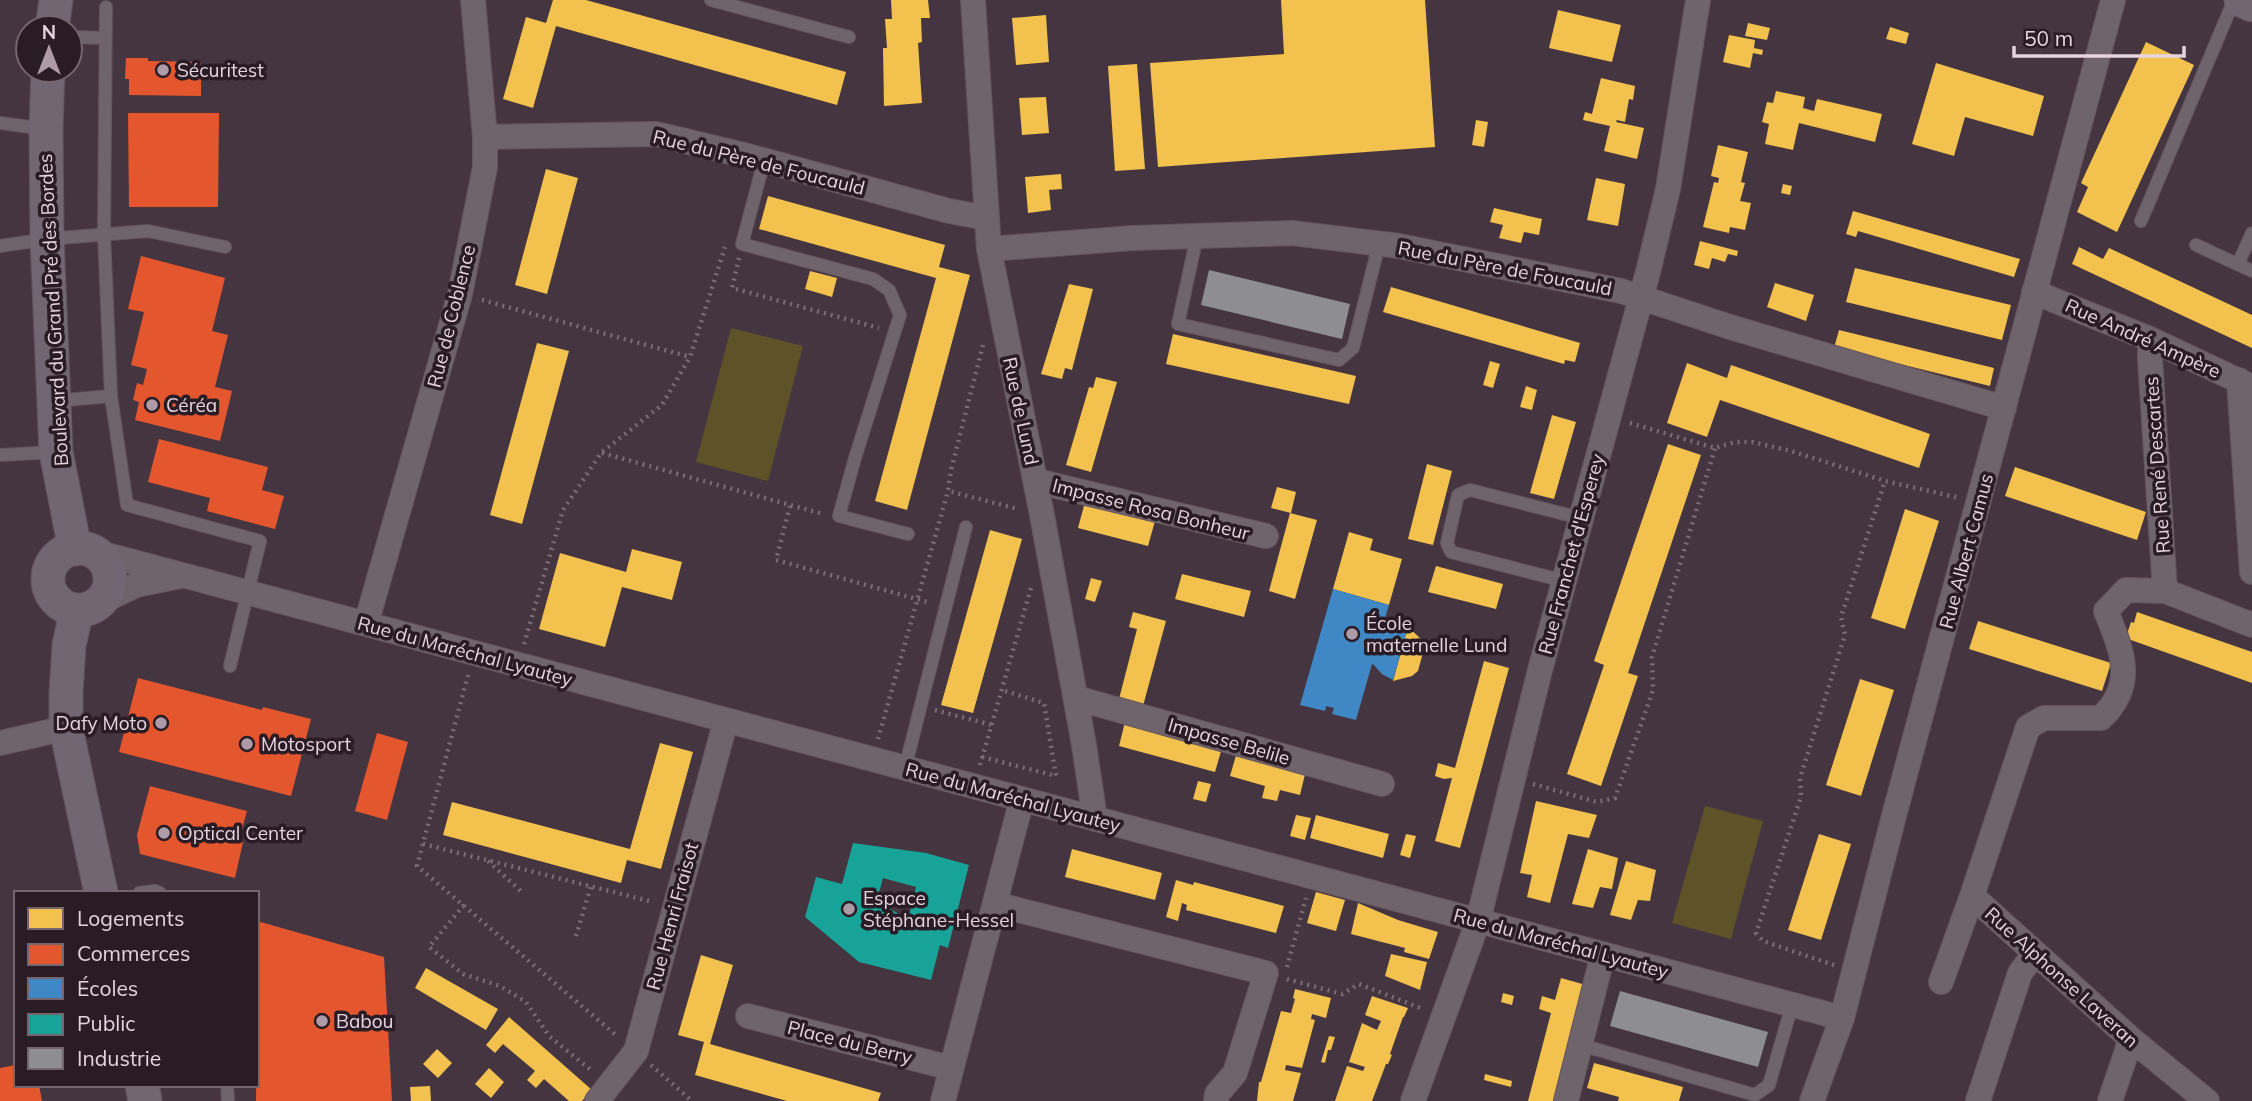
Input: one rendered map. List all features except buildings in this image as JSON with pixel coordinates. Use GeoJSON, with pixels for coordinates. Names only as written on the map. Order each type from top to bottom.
{"type":"FeatureCollection","features":[{"type":"Feature","properties":{"kind":"main road"},"geometry":{"type":"LineString","coordinates":[[2241,0],[2252,5]]}},
{"type":"Feature","properties":{"kind":"main road","name":"Boulevard du Grand Pré des Bordes"},"geometry":{"type":"LineString","coordinates":[[48,84],[47,239],[56,452],[80,549]]}},
{"type":"Feature","properties":{"kind":"main road"},"geometry":{"type":"LineString","coordinates":[[88,606],[59,603],[49,586],[51,566],[65,552],[80,549],[94,553],[107,567],[110,577],[105,596],[88,606],[69,645],[66,692],[66,728],[101,891]]}},
{"type":"Feature","properties":{"kind":"street","name":"Rue de Coblence"},"geometry":{"type":"LineString","coordinates":[[366,624],[460,294],[485,167],[485,137],[473,0]]}},
{"type":"Feature","properties":{"kind":"street","name":"Rue de Lund"},"geometry":{"type":"LineString","coordinates":[[972,0],[989,249],[1036,481],[1095,819]]}},
{"type":"Feature","properties":{"kind":"street","name":"Rue Franchet d'Esperey"},"geometry":{"type":"LineString","coordinates":[[1413,1101],[1478,921],[1580,518],[1641,296],[1668,189],[1698,0]]}},
{"type":"Feature","properties":{"kind":"street","name":"Rue Albert Camus"},"geometry":{"type":"LineString","coordinates":[[1812,1101],[1842,1018],[2113,0]]}},
{"type":"Feature","properties":{"kind":"street","name":"Rue du Père de Foucauld"},"geometry":{"type":"LineString","coordinates":[[485,137],[656,134],[949,211],[987,218]]}},
{"type":"Feature","properties":{"kind":"street","name":"Rue du Père de Foucauld"},"geometry":{"type":"LineString","coordinates":[[989,249],[1133,238],[1292,233],[1379,244],[1563,278],[1641,296],[1730,327],[2004,408]]}},
{"type":"Feature","properties":{"kind":"street","name":"Rue André Ampère"},"geometry":{"type":"LineString","coordinates":[[2034,292],[2150,339],[2246,384]]}},
{"type":"Feature","properties":{"kind":"street","name":"Rue René Descartes"},"geometry":{"type":"LineString","coordinates":[[2150,339],[2165,591]]}},
{"type":"Feature","properties":{"kind":"street"},"geometry":{"type":"LineString","coordinates":[[2246,384],[2252,572]]}},
{"type":"Feature","properties":{"kind":"street","name":"Impasse Rosa Bonheur"},"geometry":{"type":"LineString","coordinates":[[1036,481],[1266,537]]}},
{"type":"Feature","properties":{"kind":"street","name":"Rue du Maréchal Lyautey"},"geometry":{"type":"LineString","coordinates":[[80,549],[1842,1018]]}},
{"type":"Feature","properties":{"kind":"street","name":"Rue du Maréchal Lyautey"},"geometry":{"type":"LineString","coordinates":[[88,606],[136,585],[184,575]]}},
{"type":"Feature","properties":{"kind":"street","name":"Rue Alphonse Laveran"},"geometry":{"type":"LineString","coordinates":[[2207,1101],[2131,1039],[1972,896],[2028,727],[2044,718],[2101,718],[2114,706],[2124,679],[2122,651],[2106,611],[2126,590],[2165,591],[2252,625]]}},
{"type":"Feature","properties":{"kind":"street","name":"Impasse Belile"},"geometry":{"type":"LineString","coordinates":[[1076,698],[1382,784]]}},
{"type":"Feature","properties":{"kind":"street","name":"Rue Henri Fraisot"},"geometry":{"type":"LineString","coordinates":[[604,1094],[636,1051],[726,720]]}},
{"type":"Feature","properties":{"kind":"street"},"geometry":{"type":"LineString","coordinates":[[0,743],[66,728]]}},
{"type":"Feature","properties":{"kind":"street"},"geometry":{"type":"LineString","coordinates":[[943,1101],[1021,799]]}},
{"type":"Feature","properties":{"kind":"street"},"geometry":{"type":"LineString","coordinates":[[1941,982],[1972,896]]}},
{"type":"Feature","properties":{"kind":"street"},"geometry":{"type":"LineString","coordinates":[[995,904],[1266,973],[1234,1073],[1217,1094],[1216,1101]]}},
{"type":"Feature","properties":{"kind":"street"},"geometry":{"type":"LineString","coordinates":[[1978,1101],[2020,973],[2035,953]]}},
{"type":"Feature","properties":{"kind":"street"},"geometry":{"type":"LineString","coordinates":[[1566,1101],[1603,954]]}},
{"type":"Feature","properties":{"kind":"street","name":"Place du Berry"},"geometry":{"type":"LineString","coordinates":[[748,1016],[951,1068]]}},
{"type":"Feature","properties":{"kind":"street"},"geometry":{"type":"LineString","coordinates":[[2110,1101],[2131,1039]]}},
{"type":"Feature","properties":{"kind":"lane"},"geometry":{"type":"LineString","coordinates":[[711,0],[849,37]]}},
{"type":"Feature","properties":{"kind":"lane"},"geometry":{"type":"LineString","coordinates":[[2141,221],[2234,0]]}},
{"type":"Feature","properties":{"kind":"lane"},"geometry":{"type":"LineString","coordinates":[[106,7],[104,234],[111,396],[127,505],[261,541],[230,666]]}},
{"type":"Feature","properties":{"kind":"lane"},"geometry":{"type":"LineString","coordinates":[[84,37],[105,38]]}},
{"type":"Feature","properties":{"kind":"lane"},"geometry":{"type":"LineString","coordinates":[[0,123],[46,129]]}},
{"type":"Feature","properties":{"kind":"lane"},"geometry":{"type":"LineString","coordinates":[[764,161],[742,244],[873,279],[889,290],[900,316],[839,516],[908,534]]}},
{"type":"Feature","properties":{"kind":"lane"},"geometry":{"type":"LineString","coordinates":[[0,246],[47,239],[148,231],[225,247]]}},
{"type":"Feature","properties":{"kind":"lane"},"geometry":{"type":"LineString","coordinates":[[2238,264],[2252,233]]}},
{"type":"Feature","properties":{"kind":"lane"},"geometry":{"type":"LineString","coordinates":[[1197,236],[1178,324],[1339,360],[1353,348],[1379,244]]}},
{"type":"Feature","properties":{"kind":"lane"},"geometry":{"type":"LineString","coordinates":[[2196,245],[2252,271]]}},
{"type":"Feature","properties":{"kind":"lane"},"geometry":{"type":"LineString","coordinates":[[54,401],[111,396]]}},
{"type":"Feature","properties":{"kind":"lane"},"geometry":{"type":"LineString","coordinates":[[0,455],[56,452]]}},
{"type":"Feature","properties":{"kind":"lane"},"geometry":{"type":"LineString","coordinates":[[1564,581],[1451,552],[1447,542],[1458,495],[1469,490],[1580,518]]}},
{"type":"Feature","properties":{"kind":"lane"},"geometry":{"type":"LineString","coordinates":[[905,768],[967,527]]}},
{"type":"Feature","properties":{"kind":"lane"},"geometry":{"type":"LineString","coordinates":[[1581,1045],[1755,1094],[1769,1085],[1792,1005]]}},
{"type":"Feature","properties":{"kind":"path"},"geometry":{"type":"LineString","coordinates":[[517,665],[564,510],[601,453],[663,405],[690,357],[727,240]]}},
{"type":"Feature","properties":{"kind":"path"},"geometry":{"type":"LineString","coordinates":[[742,244],[732,288],[894,332]]}},
{"type":"Feature","properties":{"kind":"path"},"geometry":{"type":"LineString","coordinates":[[460,294],[690,357]]}},
{"type":"Feature","properties":{"kind":"path"},"geometry":{"type":"LineString","coordinates":[[872,759],[948,491],[987,329],[1003,326]]}},
{"type":"Feature","properties":{"kind":"path"},"geometry":{"type":"LineString","coordinates":[[1608,417],[1715,448],[1735,442],[1752,442],[1791,451],[1885,481],[1979,503]]}},
{"type":"Feature","properties":{"kind":"path"},"geometry":{"type":"LineString","coordinates":[[1514,779],[1597,802],[1615,798],[1653,690],[1652,657],[1715,448]]}},
{"type":"Feature","properties":{"kind":"path"},"geometry":{"type":"LineString","coordinates":[[601,453],[814,513],[839,516]]}},
{"type":"Feature","properties":{"kind":"path"},"geometry":{"type":"LineString","coordinates":[[1854,972],[1763,941],[1756,933],[1801,797],[1800,778],[1845,635],[1841,617],[1885,481]]}},
{"type":"Feature","properties":{"kind":"path"},"geometry":{"type":"LineString","coordinates":[[948,491],[1042,515]]}},
{"type":"Feature","properties":{"kind":"path"},"geometry":{"type":"LineString","coordinates":[[790,506],[776,560],[946,607]]}},
{"type":"Feature","properties":{"kind":"path"},"geometry":{"type":"LineString","coordinates":[[974,786],[1035,573],[1049,555]]}},
{"type":"Feature","properties":{"kind":"path"},"geometry":{"type":"LineString","coordinates":[[474,653],[417,866],[692,1101]]}},
{"type":"Feature","properties":{"kind":"path"},"geometry":{"type":"LineString","coordinates":[[982,757],[1056,776],[1044,703],[1002,690]]}},
{"type":"Feature","properties":{"kind":"path"},"geometry":{"type":"LineString","coordinates":[[921,706],[992,725]]}},
{"type":"Feature","properties":{"kind":"path"},"geometry":{"type":"LineString","coordinates":[[423,844],[675,908]]}},
{"type":"Feature","properties":{"kind":"path"},"geometry":{"type":"LineString","coordinates":[[487,860],[524,894]]}},
{"type":"Feature","properties":{"kind":"path"},"geometry":{"type":"LineString","coordinates":[[1312,877],[1284,978],[1342,994],[1359,984],[1443,1017]]}},
{"type":"Feature","properties":{"kind":"path"},"geometry":{"type":"LineString","coordinates":[[576,936],[591,886]]}},
{"type":"Feature","properties":{"kind":"path"},"geometry":{"type":"LineString","coordinates":[[464,905],[429,947],[463,974],[500,986],[526,1002],[550,1036],[604,1094]]}},
{"type":"Feature","properties":{"kind":"shaded area"},"geometry":{"type":"Polygon","coordinates":[[[731,328],[803,346],[768,481],[696,462],[731,328]]]}},
{"type":"Feature","properties":{"kind":"shaded area"},"geometry":{"type":"Polygon","coordinates":[[[1705,806],[1763,821],[1731,939],[1672,923],[1705,806]]]}},
{"type":"Feature","properties":{"kind":"place","name":"Sécuritest"},"geometry":{"type":"Point","coordinates":[163,70]}},
{"type":"Feature","properties":{"kind":"place","name":"Céréa"},"geometry":{"type":"Point","coordinates":[152,405]}},
{"type":"Feature","properties":{"kind":"place","name":"École maternelle Lund"},"geometry":{"type":"Point","coordinates":[1352,634]}},
{"type":"Feature","properties":{"kind":"place","name":"Dafy Moto"},"geometry":{"type":"Point","coordinates":[161,723]}},
{"type":"Feature","properties":{"kind":"place","name":"Motosport"},"geometry":{"type":"Point","coordinates":[247,744]}},
{"type":"Feature","properties":{"kind":"place","name":"Optical Center"},"geometry":{"type":"Point","coordinates":[164,833]}},
{"type":"Feature","properties":{"kind":"place","name":"Espace Stéphane-Hessel"},"geometry":{"type":"Point","coordinates":[849,909]}},
{"type":"Feature","properties":{"kind":"place","name":"Babou"},"geometry":{"type":"Point","coordinates":[322,1021]}}]}
